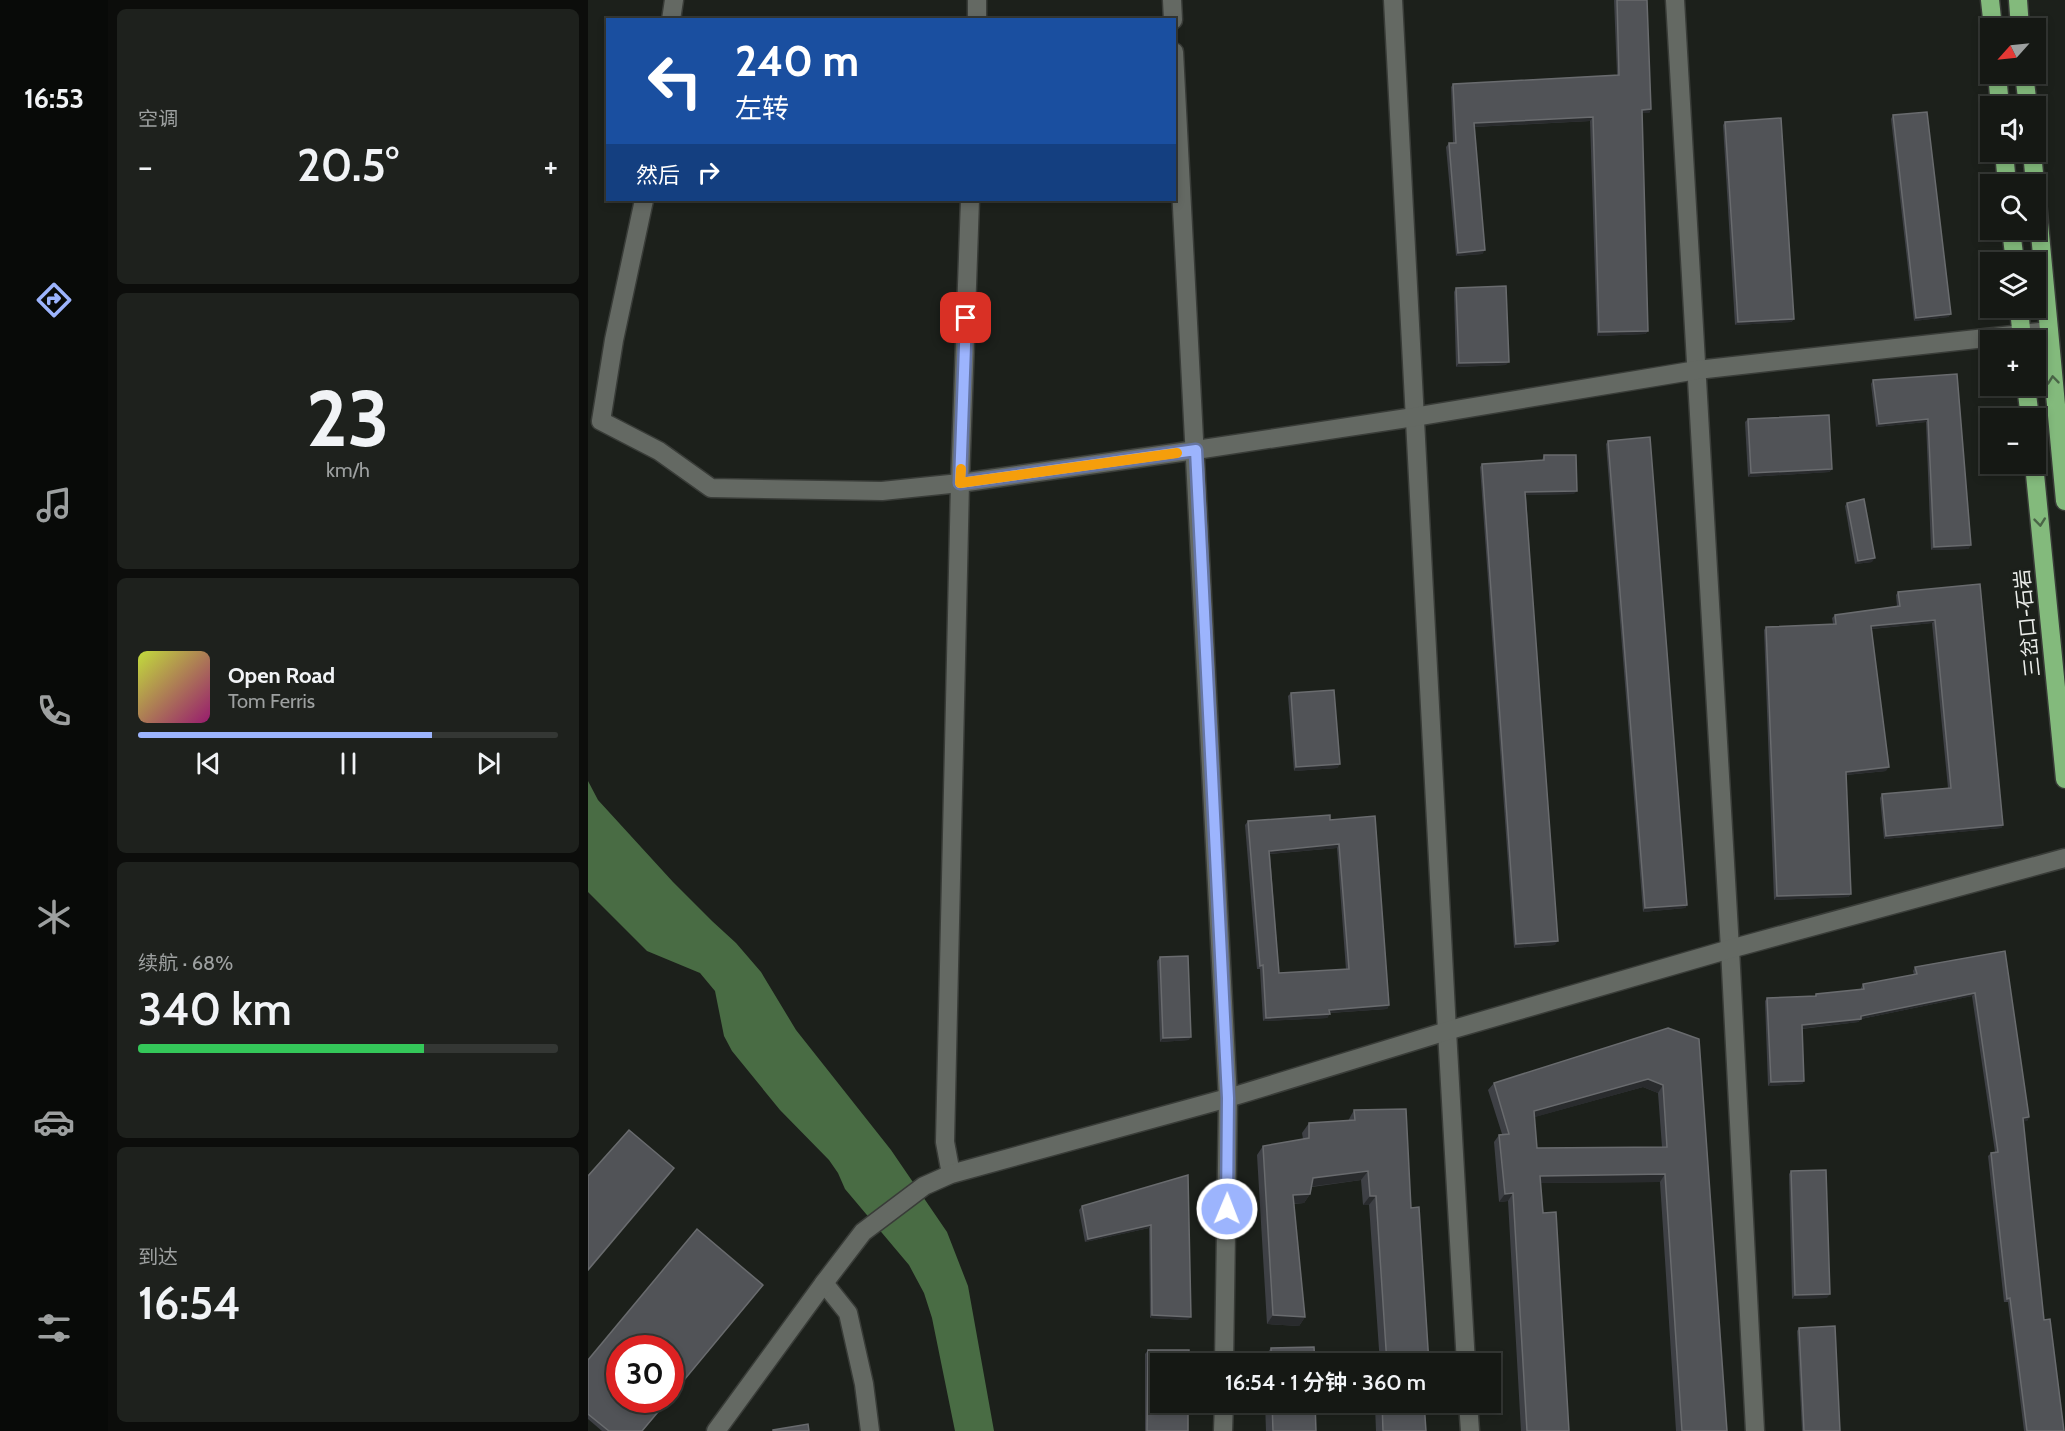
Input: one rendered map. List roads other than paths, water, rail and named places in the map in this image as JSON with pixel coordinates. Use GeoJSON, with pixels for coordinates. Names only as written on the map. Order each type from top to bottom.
{"type":"FeatureCollection","features":[{"type":"Feature","properties":{"kind":"highway"},"geometry":{"type":"LineString","coordinates":[[1990,0],[1992,18]]}},
{"type":"Feature","properties":{"kind":"highway"},"geometry":{"type":"LineString","coordinates":[[2018,0],[2019,18]]}},
{"type":"Feature","properties":{"kind":"highway"},"geometry":{"type":"LineString","coordinates":[[2041,240],[2065,501]]}},
{"type":"Feature","properties":{"kind":"highway","name":"三岔口-石岩"},"geometry":{"type":"LineString","coordinates":[[2035,474],[2065,779]]}},
{"type":"Feature","properties":{"kind":"street"},"geometry":{"type":"LineString","coordinates":[[671,18],[674,0]]}},
{"type":"Feature","properties":{"kind":"street"},"geometry":{"type":"LineString","coordinates":[[977,0],[977,18]]}},
{"type":"Feature","properties":{"kind":"street"},"geometry":{"type":"LineString","coordinates":[[1172,0],[1173,18]]}},
{"type":"Feature","properties":{"kind":"street"},"geometry":{"type":"LineString","coordinates":[[1393,0],[1465,1353]]}},
{"type":"Feature","properties":{"kind":"street"},"geometry":{"type":"LineString","coordinates":[[1675,0],[1730,949],[1755,1431]]}},
{"type":"Feature","properties":{"kind":"street"},"geometry":{"type":"LineString","coordinates":[[1176,88],[1228,1098],[1224,1353]]}},
{"type":"Feature","properties":{"kind":"street"},"geometry":{"type":"LineString","coordinates":[[644,201],[614,340],[601,421],[659,451],[711,488],[882,490],[960,483],[1414,417],[1696,370],[1980,341]]}},
{"type":"Feature","properties":{"kind":"street"},"geometry":{"type":"LineString","coordinates":[[951,1174],[945,1142],[960,483],[970,201]]}},
{"type":"Feature","properties":{"kind":"street"},"geometry":{"type":"LineString","coordinates":[[716,1431],[863,1233],[924,1186],[951,1174],[1228,1098],[1447,1030],[1730,949],[2065,858]]}},
{"type":"Feature","properties":{"kind":"street"},"geometry":{"type":"LineString","coordinates":[[824,1283],[848,1313],[864,1384],[870,1431]]}},
{"type":"Feature","properties":{"kind":"street"},"geometry":{"type":"LineString","coordinates":[[1223,1431],[1224,1413]]}},
{"type":"Feature","properties":{"kind":"street"},"geometry":{"type":"LineString","coordinates":[[1469,1413],[1470,1431]]}}]}
